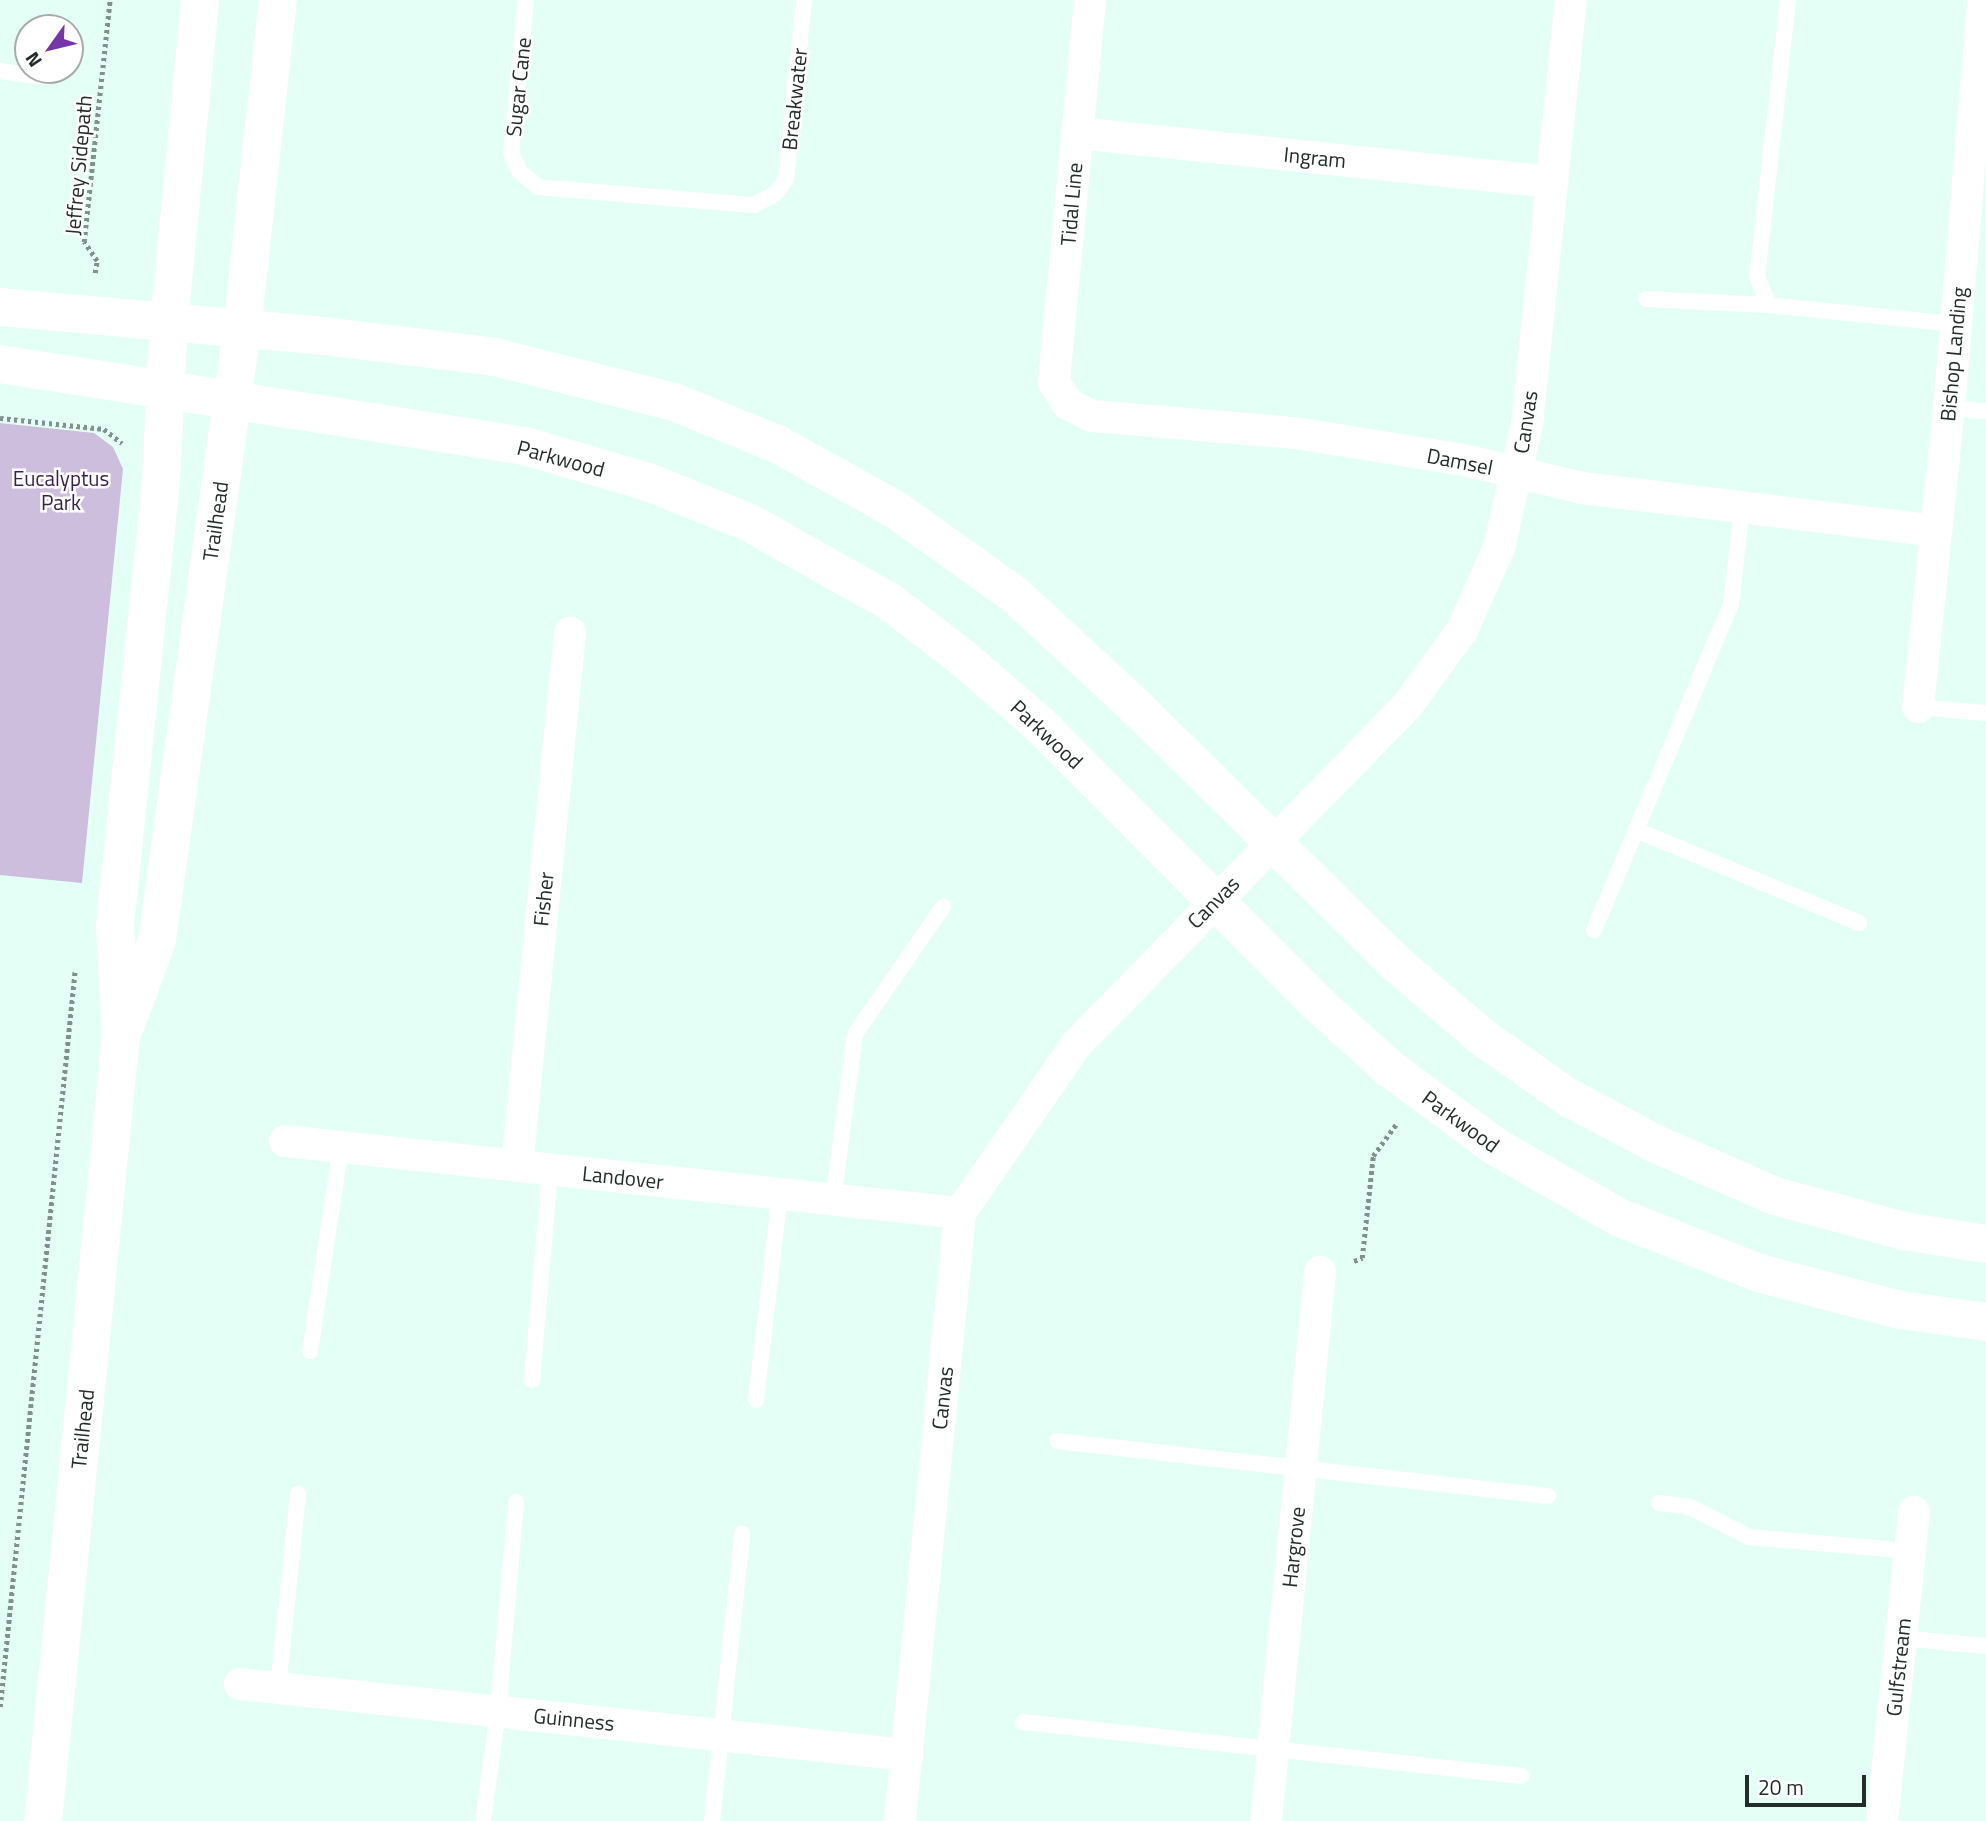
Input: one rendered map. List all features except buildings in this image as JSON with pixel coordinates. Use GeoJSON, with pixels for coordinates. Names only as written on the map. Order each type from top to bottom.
{"type":"FeatureCollection","features":[{"type":"Feature","properties":{"kind":"street","name":"Trailhead"},"geometry":{"type":"LineString","coordinates":[[43,1821],[121,1036],[115,926],[167,389],[169,323],[200,0]]}},
{"type":"Feature","properties":{"kind":"street","name":"Trailhead"},"geometry":{"type":"LineString","coordinates":[[121,1036],[157,940],[242,329],[278,0]]}},
{"type":"Feature","properties":{"kind":"street","name":"Tidal Line"},"geometry":{"type":"LineString","coordinates":[[1068,404],[1054,382],[1090,0]]}},
{"type":"Feature","properties":{"kind":"street","name":"Canvas"},"geometry":{"type":"LineString","coordinates":[[900,1821],[960,1213],[1076,1045],[1407,706],[1461,632],[1499,548],[1527,424],[1571,0]]}},
{"type":"Feature","properties":{"kind":"street","name":"Bishop Landing"},"geometry":{"type":"LineString","coordinates":[[1918,707],[1949,408],[1983,0]]}},
{"type":"Feature","properties":{"kind":"street","name":"Ingram"},"geometry":{"type":"LineString","coordinates":[[1077,133],[1552,182]]}},
{"type":"Feature","properties":{"kind":"street"},"geometry":{"type":"LineString","coordinates":[[0,307],[242,329],[495,357],[674,402],[777,444],[896,510],[1015,595],[1137,708],[1271,844],[1451,1010],[1566,1096],[1656,1144],[1775,1196],[1904,1231],[1986,1244]]}},
{"type":"Feature","properties":{"kind":"street","name":"Parkwood"},"geometry":{"type":"LineString","coordinates":[[0,365],[525,446],[648,482],[748,522],[890,602],[964,659],[1038,723],[1318,1004],[1420,1091],[1496,1147],[1618,1217],[1759,1273],[1900,1310],[1986,1322]]}},
{"type":"Feature","properties":{"kind":"street","name":"Damsel"},"geometry":{"type":"LineString","coordinates":[[1068,404],[1092,416],[1295,433],[1516,473],[1582,488],[1936,531]]}},
{"type":"Feature","properties":{"kind":"street","name":"Fisher"},"geometry":{"type":"LineString","coordinates":[[517,1165],[570,633]]}},
{"type":"Feature","properties":{"kind":"street","name":"Landover"},"geometry":{"type":"LineString","coordinates":[[285,1141],[960,1213]]}},
{"type":"Feature","properties":{"kind":"street","name":"Hargrove"},"geometry":{"type":"LineString","coordinates":[[1266,1821],[1320,1272]]}},
{"type":"Feature","properties":{"kind":"street","name":"Gulfstream"},"geometry":{"type":"LineString","coordinates":[[1882,1821],[1914,1513]]}},
{"type":"Feature","properties":{"kind":"street","name":"Guinness"},"geometry":{"type":"LineString","coordinates":[[240,1684],[907,1755]]}},
{"type":"Feature","properties":{"kind":"lane","name":"Sugar Cane"},"geometry":{"type":"LineString","coordinates":[[526,0],[511,153],[519,172],[538,187],[754,205],[775,194]]}},
{"type":"Feature","properties":{"kind":"lane","name":"Breakwater"},"geometry":{"type":"LineString","coordinates":[[775,194],[786,179],[804,0]]}},
{"type":"Feature","properties":{"kind":"lane"},"geometry":{"type":"LineString","coordinates":[[1768,305],[1757,275],[1788,0]]}},
{"type":"Feature","properties":{"kind":"lane"},"geometry":{"type":"LineString","coordinates":[[1646,299],[1768,305],[1956,324]]}},
{"type":"Feature","properties":{"kind":"lane"},"geometry":{"type":"LineString","coordinates":[[1949,408],[1986,411]]}},
{"type":"Feature","properties":{"kind":"lane"},"geometry":{"type":"LineString","coordinates":[[1594,930],[1731,604],[1742,507]]}},
{"type":"Feature","properties":{"kind":"lane"},"geometry":{"type":"LineString","coordinates":[[1918,707],[1986,713]]}},
{"type":"Feature","properties":{"kind":"lane"},"geometry":{"type":"LineString","coordinates":[[1636,830],[1859,923]]}},
{"type":"Feature","properties":{"kind":"lane"},"geometry":{"type":"LineString","coordinates":[[833,1200],[855,1034],[943,907]]}},
{"type":"Feature","properties":{"kind":"lane"},"geometry":{"type":"LineString","coordinates":[[310,1350],[341,1146]]}},
{"type":"Feature","properties":{"kind":"lane"},"geometry":{"type":"LineString","coordinates":[[532,1380],[550,1169]]}},
{"type":"Feature","properties":{"kind":"lane"},"geometry":{"type":"LineString","coordinates":[[756,1400],[780,1194]]}},
{"type":"Feature","properties":{"kind":"lane"},"geometry":{"type":"LineString","coordinates":[[1057,1441],[1548,1496]]}},
{"type":"Feature","properties":{"kind":"lane"},"geometry":{"type":"LineString","coordinates":[[278,1688],[298,1494]]}},
{"type":"Feature","properties":{"kind":"lane"},"geometry":{"type":"LineString","coordinates":[[483,1821],[498,1711],[516,1503]]}},
{"type":"Feature","properties":{"kind":"lane"},"geometry":{"type":"LineString","coordinates":[[1660,1503],[1690,1507],[1749,1537],[1910,1551]]}},
{"type":"Feature","properties":{"kind":"lane"},"geometry":{"type":"LineString","coordinates":[[712,1821],[742,1534]]}},
{"type":"Feature","properties":{"kind":"lane"},"geometry":{"type":"LineString","coordinates":[[1901,1638],[1986,1646]]}},
{"type":"Feature","properties":{"kind":"lane"},"geometry":{"type":"LineString","coordinates":[[1023,1722],[1273,1746],[1521,1776]]}},
{"type":"Feature","properties":{"kind":"path","name":"Jeffrey Sidepath"},"geometry":{"type":"LineString","coordinates":[[86,272],[99,274],[97,261],[84,242],[110,0]]}},
{"type":"Feature","properties":{"kind":"path"},"geometry":{"type":"LineString","coordinates":[[0,418],[104,429],[119,437],[125,455]]}},
{"type":"Feature","properties":{"kind":"path"},"geometry":{"type":"LineString","coordinates":[[0,1707],[76,958]]}},
{"type":"Feature","properties":{"kind":"path"},"geometry":{"type":"LineString","coordinates":[[1320,1272],[1362,1258],[1373,1156],[1420,1091]]}},
{"type":"Feature","properties":{"kind":"green space","name":"Eucalyptus Park"},"geometry":{"type":"Polygon","coordinates":[[[0,423],[94,433],[113,447],[123,469],[82,883],[0,875],[0,423]]]}}]}
